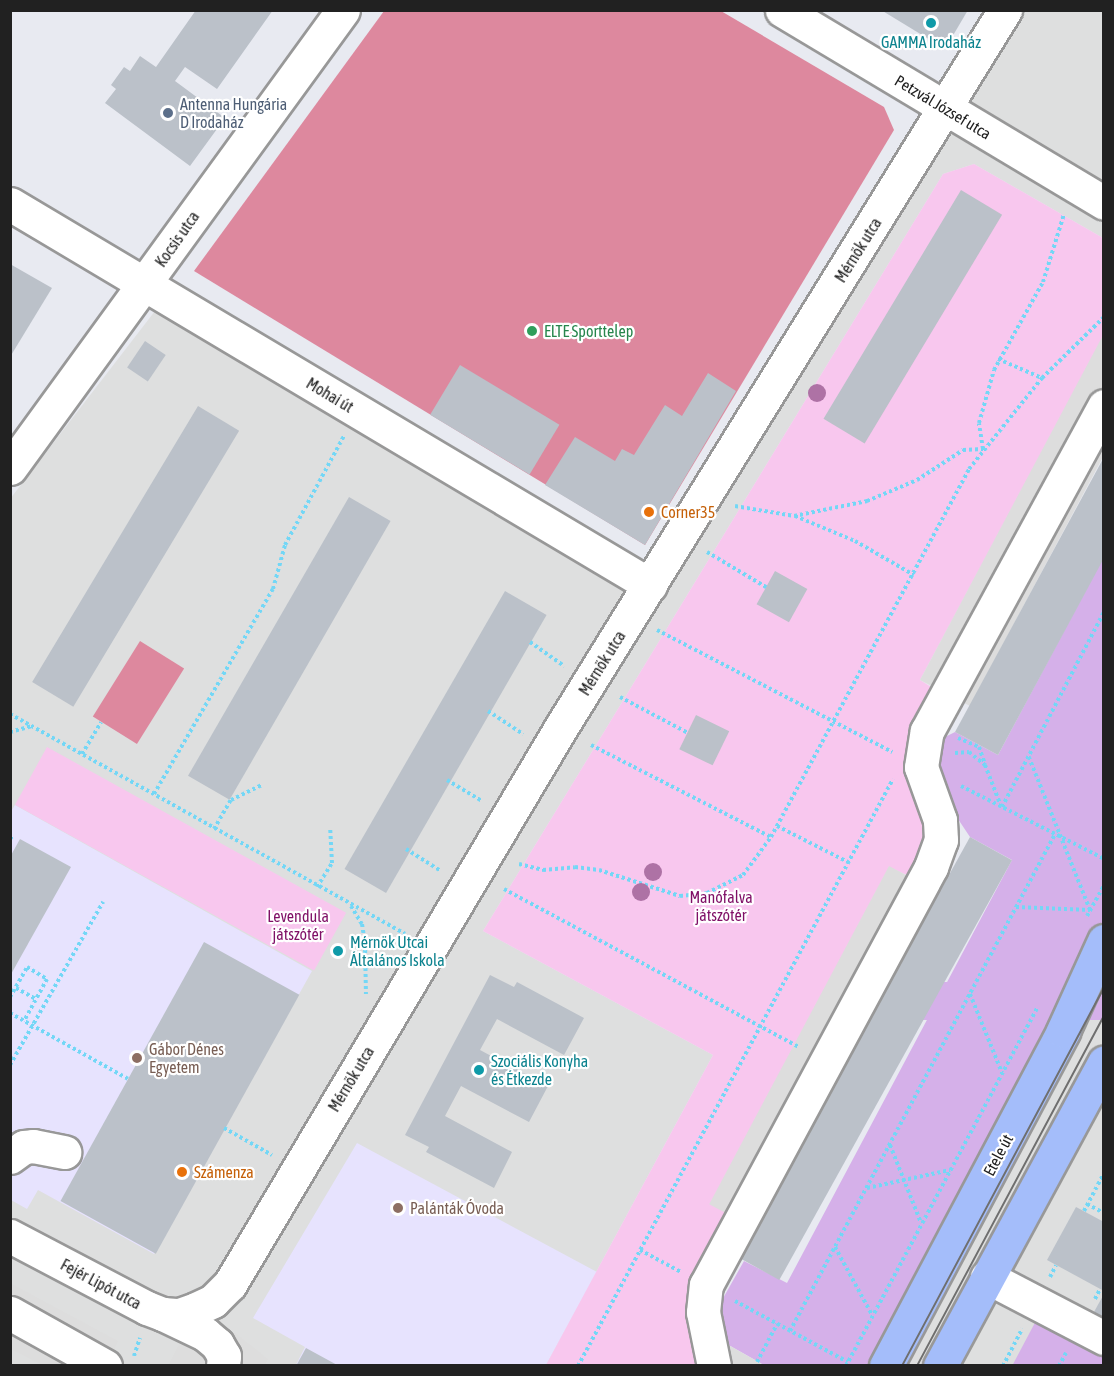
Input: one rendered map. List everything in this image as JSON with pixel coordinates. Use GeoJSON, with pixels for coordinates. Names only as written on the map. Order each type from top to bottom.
{"type":"FeatureCollection","features":[{"type":"Feature","properties":{"kind":"main road","name":"Etele út"},"geometry":{"type":"LineString","coordinates":[[886,1365],[1063,1032],[1094,931]]}},
{"type":"Feature","properties":{"kind":"main road"},"geometry":{"type":"LineString","coordinates":[[940,1365],[1104,1063]]}},
{"type":"Feature","properties":{"kind":"street","name":"Kocsis utca"},"geometry":{"type":"LineString","coordinates":[[10,468],[343,10]]}},
{"type":"Feature","properties":{"kind":"street","name":"Petzvál József utca"},"geometry":{"type":"LineString","coordinates":[[782,10],[1104,203]]}},
{"type":"Feature","properties":{"kind":"street","name":"Mérnök utca"},"geometry":{"type":"LineString","coordinates":[[164,1314],[179,1315],[196,1309],[213,1301],[230,1284],[554,739],[946,109],[1005,10]]}},
{"type":"Feature","properties":{"kind":"street","name":"Mohai út"},"geometry":{"type":"LineString","coordinates":[[10,204],[651,585]]}},
{"type":"Feature","properties":{"kind":"street"},"geometry":{"type":"LineString","coordinates":[[714,1365],[703,1312],[718,1292],[827,1062],[931,867],[941,840],[940,820],[921,767],[927,731],[1104,406]]}},
{"type":"Feature","properties":{"kind":"street"},"geometry":{"type":"LineString","coordinates":[[10,1157],[24,1147],[33,1146],[64,1152]]}},
{"type":"Feature","properties":{"kind":"street","name":"Fejér Lipót utca"},"geometry":{"type":"LineString","coordinates":[[10,1236],[147,1308],[204,1334],[217,1344],[224,1356],[223,1365]]}},
{"type":"Feature","properties":{"kind":"street"},"geometry":{"type":"LineString","coordinates":[[987,1277],[1104,1338]]}},
{"type":"Feature","properties":{"kind":"street"},"geometry":{"type":"LineString","coordinates":[[10,1313],[105,1365]]}},
{"type":"Feature","properties":{"kind":"path"},"geometry":{"type":"LineString","coordinates":[[983,449],[979,423],[998,359],[1043,282],[1064,211]]}},
{"type":"Feature","properties":{"kind":"path"},"geometry":{"type":"LineString","coordinates":[[519,864],[543,870],[583,868],[680,896],[707,894],[742,875],[771,837],[969,469],[1042,378],[1104,317]]}},
{"type":"Feature","properties":{"kind":"path"},"geometry":{"type":"LineString","coordinates":[[998,359],[1042,378]]}},
{"type":"Feature","properties":{"kind":"path"},"geometry":{"type":"LineString","coordinates":[[154,794],[273,589],[285,545],[358,411]]}},
{"type":"Feature","properties":{"kind":"path"},"geometry":{"type":"LineString","coordinates":[[795,516],[867,501],[917,480],[963,450],[983,449]]}},
{"type":"Feature","properties":{"kind":"path"},"geometry":{"type":"LineString","coordinates":[[735,506],[795,516],[855,541],[914,575]]}},
{"type":"Feature","properties":{"kind":"path"},"geometry":{"type":"LineString","coordinates":[[707,552],[766,587]]}},
{"type":"Feature","properties":{"kind":"path"},"geometry":{"type":"LineString","coordinates":[[1002,807],[1104,612]]}},
{"type":"Feature","properties":{"kind":"path"},"geometry":{"type":"LineString","coordinates":[[659,632],[880,746]]}},
{"type":"Feature","properties":{"kind":"path"},"geometry":{"type":"LineString","coordinates":[[530,642],[572,671]]}},
{"type":"Feature","properties":{"kind":"path"},"geometry":{"type":"LineString","coordinates":[[620,697],[688,733]]}},
{"type":"Feature","properties":{"kind":"path"},"geometry":{"type":"LineString","coordinates":[[488,711],[530,739]]}},
{"type":"Feature","properties":{"kind":"path"},"geometry":{"type":"LineString","coordinates":[[10,714],[317,887],[409,936]]}},
{"type":"Feature","properties":{"kind":"path"},"geometry":{"type":"LineString","coordinates":[[82,754],[101,722]]}},
{"type":"Feature","properties":{"kind":"path"},"geometry":{"type":"LineString","coordinates":[[10,732],[32,726]]}},
{"type":"Feature","properties":{"kind":"path"},"geometry":{"type":"LineString","coordinates":[[965,741],[979,747],[1002,807]]}},
{"type":"Feature","properties":{"kind":"path"},"geometry":{"type":"LineString","coordinates":[[591,745],[771,837]]}},
{"type":"Feature","properties":{"kind":"path"},"geometry":{"type":"LineString","coordinates":[[952,757],[962,750],[969,752],[985,765]]}},
{"type":"Feature","properties":{"kind":"path"},"geometry":{"type":"LineString","coordinates":[[1028,755],[1063,838],[1090,910],[1094,931]]}},
{"type":"Feature","properties":{"kind":"path"},"geometry":{"type":"LineString","coordinates":[[578,1365],[898,769]]}},
{"type":"Feature","properties":{"kind":"path"},"geometry":{"type":"LineString","coordinates":[[447,780],[489,806]]}},
{"type":"Feature","properties":{"kind":"path"},"geometry":{"type":"LineString","coordinates":[[214,828],[231,800],[262,785]]}},
{"type":"Feature","properties":{"kind":"path"},"geometry":{"type":"LineString","coordinates":[[957,785],[1104,859]]}},
{"type":"Feature","properties":{"kind":"path"},"geometry":{"type":"LineString","coordinates":[[777,826],[848,862]]}},
{"type":"Feature","properties":{"kind":"path"},"geometry":{"type":"LineString","coordinates":[[317,887],[332,863],[330,827]]}},
{"type":"Feature","properties":{"kind":"path"},"geometry":{"type":"LineString","coordinates":[[790,1331],[1055,834]]}},
{"type":"Feature","properties":{"kind":"path"},"geometry":{"type":"LineString","coordinates":[[406,849],[447,875]]}},
{"type":"Feature","properties":{"kind":"path"},"geometry":{"type":"LineString","coordinates":[[1090,910],[1104,885]]}},
{"type":"Feature","properties":{"kind":"path"},"geometry":{"type":"LineString","coordinates":[[504,889],[827,1062]]}},
{"type":"Feature","properties":{"kind":"path"},"geometry":{"type":"LineString","coordinates":[[10,1065],[103,902]]}},
{"type":"Feature","properties":{"kind":"path"},"geometry":{"type":"LineString","coordinates":[[351,905],[362,924],[365,944],[365,1002]]}},
{"type":"Feature","properties":{"kind":"path"},"geometry":{"type":"LineString","coordinates":[[1016,907],[1090,910]]}},
{"type":"Feature","properties":{"kind":"path"},"geometry":{"type":"LineString","coordinates":[[10,997],[27,967],[47,979],[24,1021]]}},
{"type":"Feature","properties":{"kind":"path"},"geometry":{"type":"LineString","coordinates":[[16,988],[36,999]]}},
{"type":"Feature","properties":{"kind":"path"},"geometry":{"type":"LineString","coordinates":[[970,994],[1002,1073]]}},
{"type":"Feature","properties":{"kind":"path"},"geometry":{"type":"LineString","coordinates":[[640,1250],[847,1364],[1040,1003]]}},
{"type":"Feature","properties":{"kind":"path"},"geometry":{"type":"LineString","coordinates":[[10,1013],[128,1078]]}},
{"type":"Feature","properties":{"kind":"path"},"geometry":{"type":"LineString","coordinates":[[224,1128],[278,1159]]}},
{"type":"Feature","properties":{"kind":"path"},"geometry":{"type":"LineString","coordinates":[[890,1145],[922,1224]]}},
{"type":"Feature","properties":{"kind":"path"},"geometry":{"type":"LineString","coordinates":[[866,1188],[951,1170]]}},
{"type":"Feature","properties":{"kind":"path"},"geometry":{"type":"LineString","coordinates":[[1084,1211],[1104,1173]]}},
{"type":"Feature","properties":{"kind":"path"},"geometry":{"type":"LineString","coordinates":[[1088,1204],[1104,1214]]}},
{"type":"Feature","properties":{"kind":"path"},"geometry":{"type":"LineString","coordinates":[[835,1247],[873,1316]]}},
{"type":"Feature","properties":{"kind":"path"},"geometry":{"type":"LineString","coordinates":[[757,1362],[777,1324]]}},
{"type":"Feature","properties":{"kind":"shaded area","name":"ELTE Sporttelep"},"geometry":{"type":"Polygon","coordinates":[[[384,11],[721,11],[884,107],[894,130],[645,545],[194,271],[384,11]]]}},
{"type":"Feature","properties":{"kind":"shaded area"},"geometry":{"type":"Polygon","coordinates":[[[1025,11],[1103,11],[1103,238],[974,164],[943,174],[483,931],[713,1055],[546,1365],[11,1365],[10,499],[155,311],[657,606],[1025,11]]]}},
{"type":"Feature","properties":{"kind":"shaded area"},"geometry":{"type":"Polygon","coordinates":[[[1102,337],[1103,457],[970,706],[920,680],[1102,337]]]}},
{"type":"Feature","properties":{"kind":"shaded area"},"geometry":{"type":"Polygon","coordinates":[[[1103,558],[1103,921],[875,1365],[764,1365],[725,1343],[717,1309],[744,1261],[787,1283],[1012,860],[970,837],[942,795],[938,775],[937,748],[943,738],[955,732],[998,755],[1103,558]]]}},
{"type":"Feature","properties":{"kind":"shaded area"},"geometry":{"type":"Polygon","coordinates":[[[140,641],[184,669],[137,744],[93,716],[140,641]]]}},
{"type":"Feature","properties":{"kind":"shaded area","name":"Gábor Dénes Egyetem"},"geometry":{"type":"Polygon","coordinates":[[[15,805],[312,971],[154,1254],[38,1190],[27,1209],[11,1200],[10,813],[15,805]]]}},
{"type":"Feature","properties":{"kind":"shaded area"},"geometry":{"type":"Polygon","coordinates":[[[889,866],[940,893],[760,1231],[709,1204],[889,866]]]}},
{"type":"Feature","properties":{"kind":"shaded area"},"geometry":{"type":"Polygon","coordinates":[[[1103,921],[1103,1365],[875,1366],[1099,929],[1103,921]]]}},
{"type":"Feature","properties":{"kind":"shaded area"},"geometry":{"type":"Polygon","coordinates":[[[668,982],[1103,982],[1103,1020],[668,1020],[668,982]]]}},
{"type":"Feature","properties":{"kind":"shaded area","name":"Palánták Óvoda"},"geometry":{"type":"Polygon","coordinates":[[[357,1143],[597,1272],[546,1365],[296,1365],[305,1347],[253,1318],[357,1143]]]}},
{"type":"Feature","properties":{"kind":"shaded area"},"geometry":{"type":"Polygon","coordinates":[[[10,1283],[118,1341],[110,1359],[122,1365],[42,1365],[11,1349],[10,1283]]]}},
{"type":"Feature","properties":{"kind":"shaded area"},"geometry":{"type":"Polygon","coordinates":[[[1038,1317],[1103,1353],[1103,1365],[1012,1366],[1038,1317]]]}},
{"type":"Feature","properties":{"kind":"shaded area"},"geometry":{"type":"Polygon","coordinates":[[[235,1333],[268,1359],[265,1365],[168,1366],[178,1346],[235,1333]]]}},
{"type":"Feature","properties":{"kind":"shaded area"},"geometry":{"type":"Polygon","coordinates":[[[725,1343],[760,1363],[759,1366],[709,1366],[725,1343]]]}},
{"type":"Feature","properties":{"kind":"green space","name":"Manófalva játszótér"},"geometry":{"type":"Polygon","coordinates":[[[974,164],[1103,238],[1103,338],[920,680],[936,690],[927,833],[911,877],[889,867],[711,1204],[730,1214],[689,1291],[686,1305],[687,1320],[701,1365],[546,1365],[713,1055],[483,931],[943,174],[974,164]]]}},
{"type":"Feature","properties":{"kind":"green space","name":"Levendula játszótér"},"geometry":{"type":"Polygon","coordinates":[[[47,747],[346,913],[314,971],[15,805],[47,747]]]}},
{"type":"Feature","properties":{"kind":"building"},"geometry":{"type":"Polygon","coordinates":[[[196,10],[273,10],[217,89],[185,67],[175,81],[225,118],[190,166],[105,103],[116,89],[111,85],[124,67],[130,71],[140,56],[156,67],[196,10]]]}},
{"type":"Feature","properties":{"kind":"building","name":"GAMMA Irodaház"},"geometry":{"type":"Polygon","coordinates":[[[881,10],[968,10],[945,49],[881,10]]]}},
{"type":"Feature","properties":{"kind":"building"},"geometry":{"type":"Polygon","coordinates":[[[961,190],[1002,215],[865,444],[823,419],[961,190]]]}},
{"type":"Feature","properties":{"kind":"building"},"geometry":{"type":"Polygon","coordinates":[[[10,264],[52,288],[10,357],[10,264]]]}},
{"type":"Feature","properties":{"kind":"building"},"geometry":{"type":"Polygon","coordinates":[[[145,341],[166,355],[148,382],[127,368],[145,341]]]}},
{"type":"Feature","properties":{"kind":"building"},"geometry":{"type":"Polygon","coordinates":[[[460,365],[559,425],[530,474],[430,415],[460,365]]]}},
{"type":"Feature","properties":{"kind":"building"},"geometry":{"type":"Polygon","coordinates":[[[708,373],[736,391],[645,545],[545,485],[575,437],[615,461],[622,449],[634,455],[665,405],[682,416],[708,373]]]}},
{"type":"Feature","properties":{"kind":"building"},"geometry":{"type":"Polygon","coordinates":[[[198,406],[239,431],[73,707],[32,682],[198,406]]]}},
{"type":"Feature","properties":{"kind":"building"},"geometry":{"type":"Polygon","coordinates":[[[1104,457],[1104,558],[998,755],[955,732],[1104,457]]]}},
{"type":"Feature","properties":{"kind":"building"},"geometry":{"type":"Polygon","coordinates":[[[349,497],[391,521],[230,800],[188,776],[349,497]]]}},
{"type":"Feature","properties":{"kind":"building"},"geometry":{"type":"Polygon","coordinates":[[[775,571],[807,589],[789,622],[757,604],[775,571]]]}},
{"type":"Feature","properties":{"kind":"building"},"geometry":{"type":"Polygon","coordinates":[[[505,591],[547,615],[386,893],[344,869],[505,591]]]}},
{"type":"Feature","properties":{"kind":"building"},"geometry":{"type":"Polygon","coordinates":[[[696,715],[729,731],[713,765],[679,749],[696,715]]]}},
{"type":"Feature","properties":{"kind":"building"},"geometry":{"type":"Polygon","coordinates":[[[970,837],[1012,860],[779,1280],[737,1257],[970,837]]]}},
{"type":"Feature","properties":{"kind":"building"},"geometry":{"type":"Polygon","coordinates":[[[20,839],[71,867],[10,976],[10,857],[20,839]]]}},
{"type":"Feature","properties":{"kind":"building"},"geometry":{"type":"Polygon","coordinates":[[[204,942],[299,995],[156,1254],[60,1201],[204,942]]]}},
{"type":"Feature","properties":{"kind":"building","name":"Szociális Konyha és Étkezde"},"geometry":{"type":"Polygon","coordinates":[[[490,975],[514,987],[517,982],[584,1018],[564,1055],[497,1019],[480,1050],[548,1086],[529,1122],[461,1086],[445,1116],[512,1152],[494,1188],[426,1152],[429,1147],[405,1135],[490,975]]]}},
{"type":"Feature","properties":{"kind":"building"},"geometry":{"type":"Polygon","coordinates":[[[1076,1207],[1104,1222],[1104,1291],[1047,1260],[1076,1207]]]}},
{"type":"Feature","properties":{"kind":"building"},"geometry":{"type":"Polygon","coordinates":[[[1104,1294],[1104,1327],[1090,1319],[1104,1294]]]}},
{"type":"Feature","properties":{"kind":"building"},"geometry":{"type":"Polygon","coordinates":[[[306,1348],[339,1366],[296,1366],[306,1348]]]}},
{"type":"Feature","properties":{"kind":"tram line"},"geometry":{"type":"LineString","coordinates":[[902,1366],[1104,987]]}},
{"type":"Feature","properties":{"kind":"tram line"},"geometry":{"type":"LineString","coordinates":[[917,1366],[1104,1016]]}},
{"type":"Feature","properties":{"kind":"place","name":"GAMMA Irodaház"},"geometry":{"type":"Point","coordinates":[931,23]}},
{"type":"Feature","properties":{"kind":"place","name":"Antenna Hungária D Irodaház"},"geometry":{"type":"Point","coordinates":[168,113]}},
{"type":"Feature","properties":{"kind":"place","name":"ELTE Sporttelep"},"geometry":{"type":"Point","coordinates":[532,331]}},
{"type":"Feature","properties":{"kind":"place","name":"Corner35"},"geometry":{"type":"Point","coordinates":[649,512]}},
{"type":"Feature","properties":{"kind":"place","name":"Mérnök Utcai Általános Iskola"},"geometry":{"type":"Point","coordinates":[338,951]}},
{"type":"Feature","properties":{"kind":"place","name":"Gábor Dénes Egyetem"},"geometry":{"type":"Point","coordinates":[137,1058]}},
{"type":"Feature","properties":{"kind":"place","name":"Szociális Konyha és Étkezde"},"geometry":{"type":"Point","coordinates":[479,1070]}},
{"type":"Feature","properties":{"kind":"place","name":"Számenza"},"geometry":{"type":"Point","coordinates":[182,1172]}},
{"type":"Feature","properties":{"kind":"place","name":"Palánták Óvoda"},"geometry":{"type":"Point","coordinates":[398,1208]}}]}
